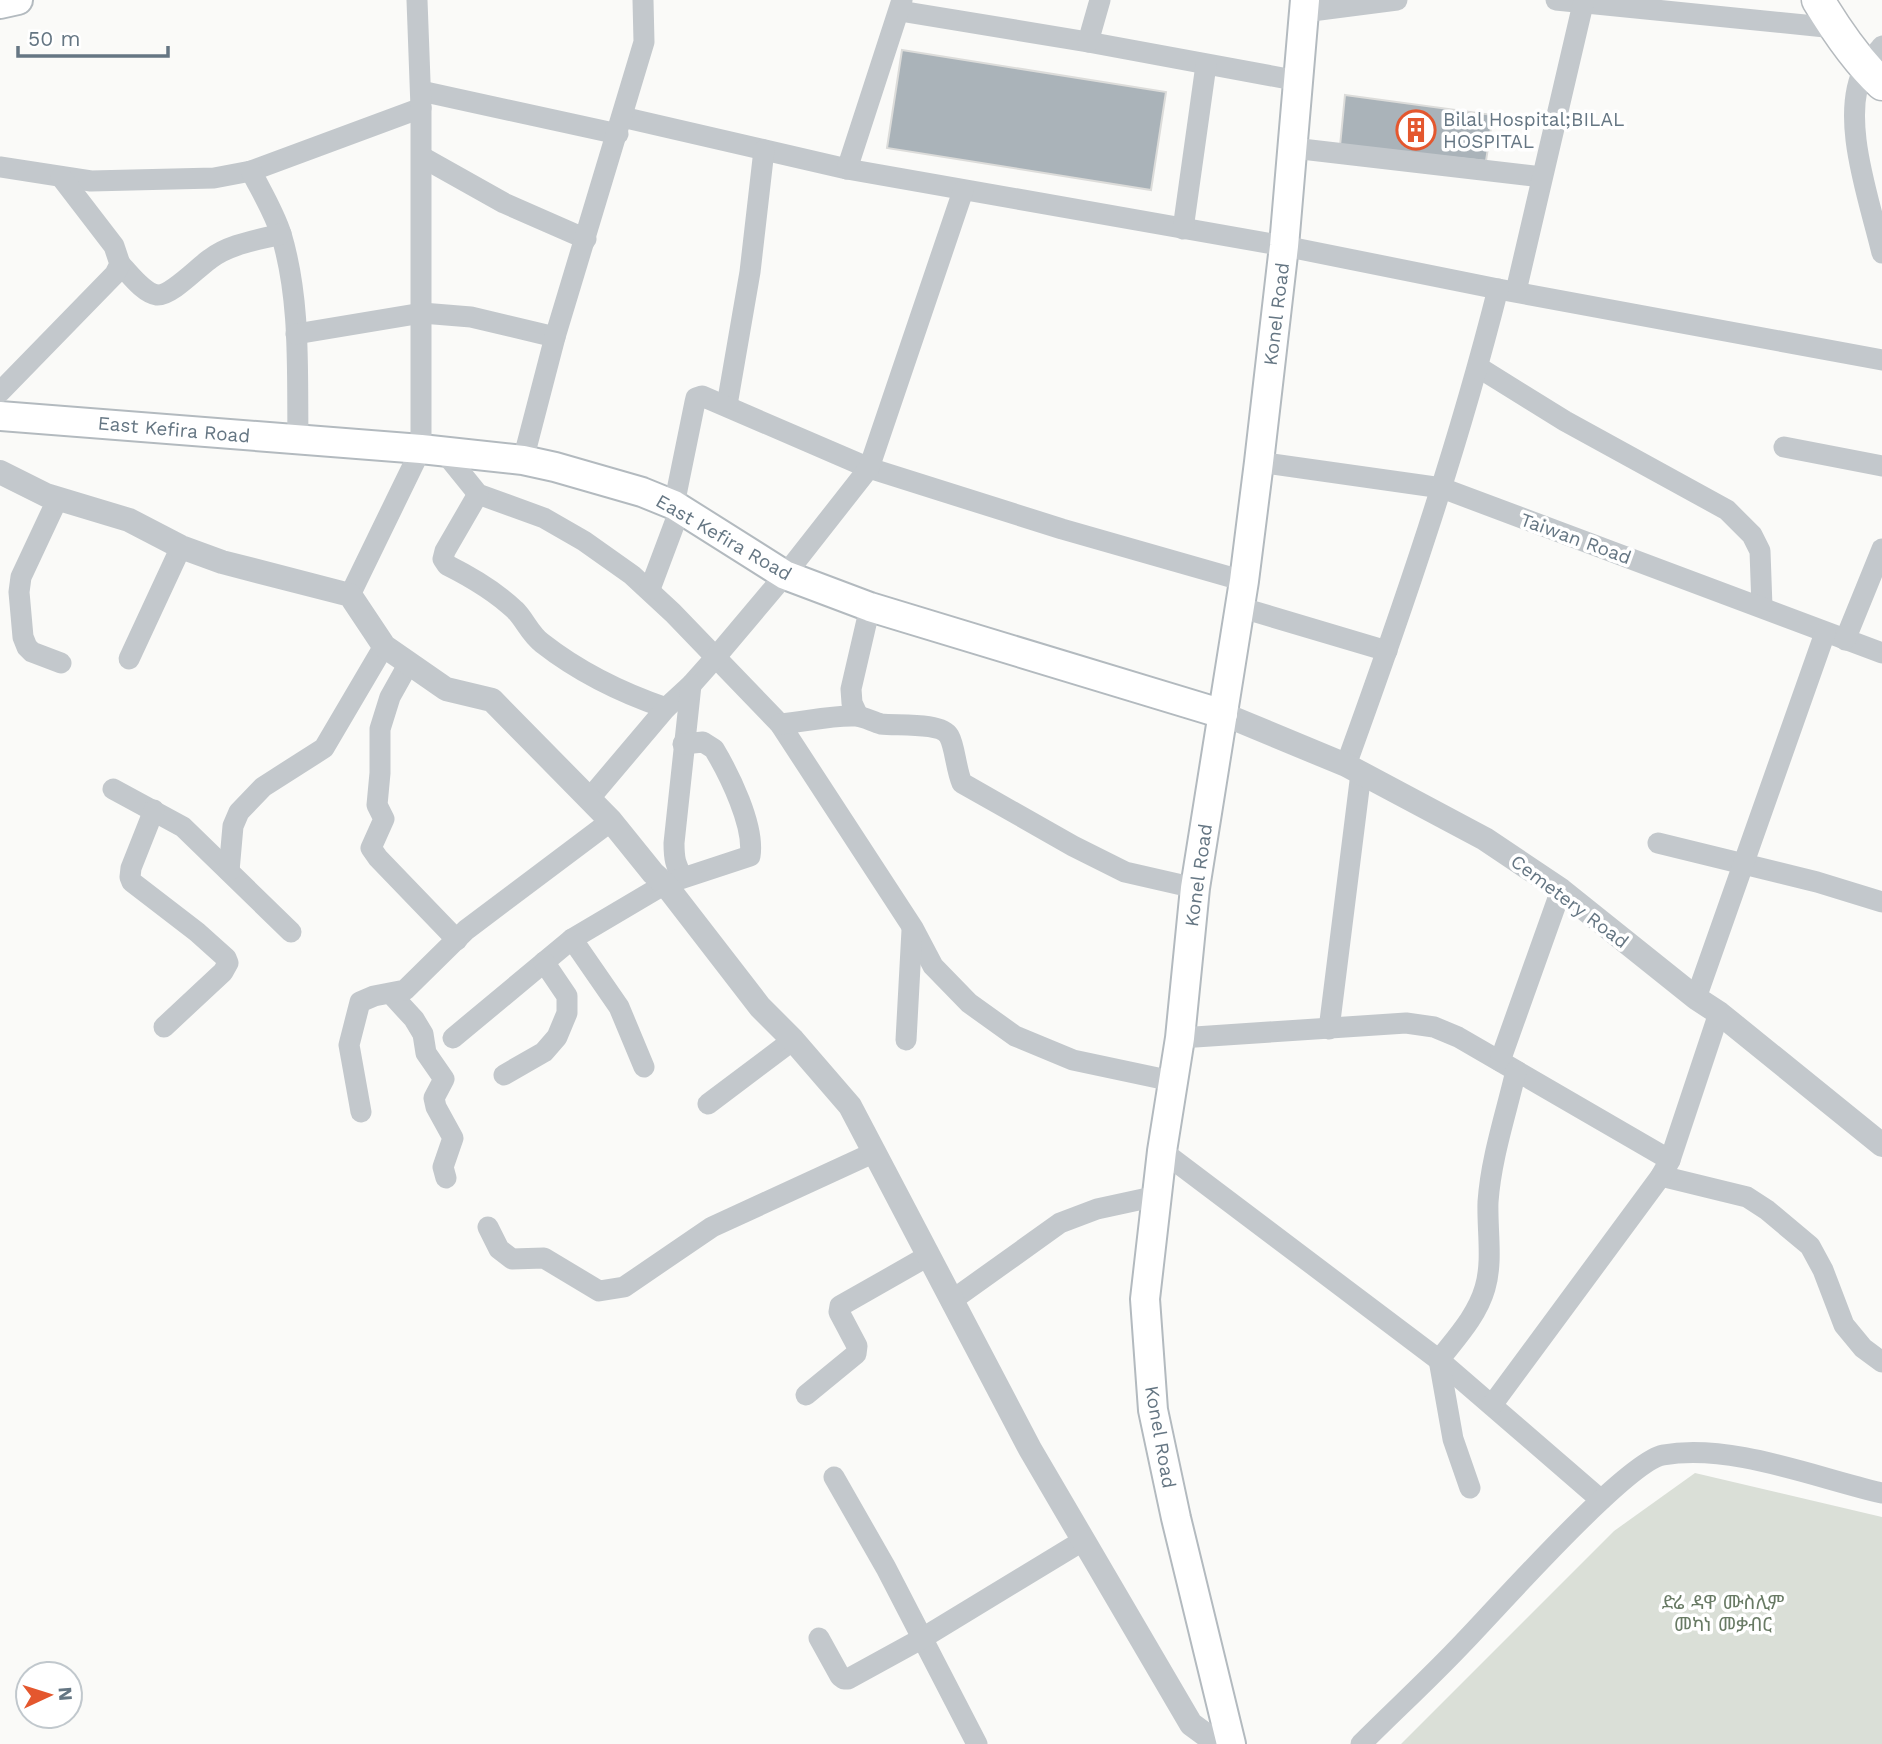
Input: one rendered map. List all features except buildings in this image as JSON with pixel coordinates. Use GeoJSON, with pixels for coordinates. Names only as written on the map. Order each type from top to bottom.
{"type":"FeatureCollection","features":[{"type":"Feature","properties":{"kind":"main road"},"geometry":{"type":"LineString","coordinates":[[0,4],[18,0]]}},
{"type":"Feature","properties":{"kind":"main road"},"geometry":{"type":"LineString","coordinates":[[1818,0],[1835,28],[1876,66]]}},
{"type":"Feature","properties":{"kind":"main road","name":"Konel Road"},"geometry":{"type":"LineString","coordinates":[[1231,1744],[1176,1518],[1153,1410],[1145,1299],[1162,1151],[1180,1038],[1195,888],[1242,594],[1259,462],[1284,246],[1305,6]]}},
{"type":"Feature","properties":{"kind":"main road","name":"East Kefira Road"},"geometry":{"type":"LineString","coordinates":[[0,415],[432,450],[523,460],[642,492],[677,507],[785,575],[870,607],[1223,714]]}},
{"type":"Feature","properties":{"kind":"street"},"geometry":{"type":"LineString","coordinates":[[350,595],[432,450],[422,313],[422,157],[417,0]]}},
{"type":"Feature","properties":{"kind":"street"},"geometry":{"type":"LineString","coordinates":[[523,460],[555,337],[644,42],[643,0]]}},
{"type":"Feature","properties":{"kind":"street"},"geometry":{"type":"LineString","coordinates":[[1088,43],[1100,0]]}},
{"type":"Feature","properties":{"kind":"street"},"geometry":{"type":"LineString","coordinates":[[1305,6],[1397,0]]}},
{"type":"Feature","properties":{"kind":"street"},"geometry":{"type":"LineString","coordinates":[[1556,0],[1835,28]]}},
{"type":"Feature","properties":{"kind":"street"},"geometry":{"type":"LineString","coordinates":[[1329,1029],[1354,769],[1387,651],[1542,177],[1583,4]]}},
{"type":"Feature","properties":{"kind":"street"},"geometry":{"type":"LineString","coordinates":[[847,169],[901,6],[1298,81]]}},
{"type":"Feature","properties":{"kind":"street"},"geometry":{"type":"LineString","coordinates":[[1183,229],[1206,65]]}},
{"type":"Feature","properties":{"kind":"street"},"geometry":{"type":"LineString","coordinates":[[1876,66],[1855,97],[1854,123],[1882,253]]}},
{"type":"Feature","properties":{"kind":"street"},"geometry":{"type":"LineString","coordinates":[[0,167],[91,181],[214,178],[251,170],[421,100],[620,125],[764,150],[963,191],[1284,246],[1882,360]]}},
{"type":"Feature","properties":{"kind":"street"},"geometry":{"type":"LineString","coordinates":[[1293,148],[1542,177]]}},
{"type":"Feature","properties":{"kind":"street"},"geometry":{"type":"LineString","coordinates":[[727,405],[750,272],[764,150]]}},
{"type":"Feature","properties":{"kind":"street"},"geometry":{"type":"LineString","coordinates":[[422,157],[504,203],[586,239]]}},
{"type":"Feature","properties":{"kind":"street"},"geometry":{"type":"LineString","coordinates":[[251,170],[281,234],[290,269],[296,334],[298,439]]}},
{"type":"Feature","properties":{"kind":"street"},"geometry":{"type":"LineString","coordinates":[[61,177],[114,246],[120,264],[148,291],[156,295],[167,294],[212,257],[237,246],[281,234]]}},
{"type":"Feature","properties":{"kind":"street"},"geometry":{"type":"LineString","coordinates":[[589,799],[785,575],[869,468],[963,191]]}},
{"type":"Feature","properties":{"kind":"street"},"geometry":{"type":"LineString","coordinates":[[0,392],[115,274],[120,264]]}},
{"type":"Feature","properties":{"kind":"street"},"geometry":{"type":"LineString","coordinates":[[296,334],[422,313],[471,317],[555,337]]}},
{"type":"Feature","properties":{"kind":"street"},"geometry":{"type":"LineString","coordinates":[[1478,367],[1565,421],[1727,510],[1752,535],[1760,551],[1762,607]]}},
{"type":"Feature","properties":{"kind":"street"},"geometry":{"type":"LineString","coordinates":[[650,589],[677,507],[696,398],[708,397],[869,468],[1062,529],[1242,594],[1387,651]]}},
{"type":"Feature","properties":{"kind":"street"},"geometry":{"type":"LineString","coordinates":[[1784,447],[1882,466]]}},
{"type":"Feature","properties":{"kind":"street"},"geometry":{"type":"LineString","coordinates":[[432,450],[478,494],[544,518],[584,541],[650,589],[780,724],[913,928],[933,966],[969,1003],[1015,1036],[1073,1060],[1172,1081]]}},
{"type":"Feature","properties":{"kind":"street","name":"Taiwan Road"},"geometry":{"type":"LineString","coordinates":[[1259,462],[1442,488],[1882,653]]}},
{"type":"Feature","properties":{"kind":"street"},"geometry":{"type":"LineString","coordinates":[[0,472],[46,495],[129,520],[181,547],[222,562],[350,595],[384,646],[446,689],[492,700],[611,821],[653,873],[675,881],[760,1007],[793,1040],[850,1106],[1030,1449],[1191,1724],[1218,1744]]}},
{"type":"Feature","properties":{"kind":"street"},"geometry":{"type":"LineString","coordinates":[[478,494],[445,551],[443,559],[447,565],[485,586],[515,610],[540,642],[600,680],[632,696],[666,708]]}},
{"type":"Feature","properties":{"kind":"street"},"geometry":{"type":"LineString","coordinates":[[58,498],[21,577],[19,592],[23,637],[27,647],[32,652],[61,663]]}},
{"type":"Feature","properties":{"kind":"street"},"geometry":{"type":"LineString","coordinates":[[129,659],[181,547]]}},
{"type":"Feature","properties":{"kind":"street"},"geometry":{"type":"LineString","coordinates":[[1696,998],[1743,866],[1835,637],[1882,549]]}},
{"type":"Feature","properties":{"kind":"street"},"geometry":{"type":"LineString","coordinates":[[858,716],[852,703],[851,689],[870,607]]}},
{"type":"Feature","properties":{"kind":"street"},"geometry":{"type":"LineString","coordinates":[[229,871],[233,826],[239,812],[262,787],[324,748],[384,646]]}},
{"type":"Feature","properties":{"kind":"street"},"geometry":{"type":"LineString","coordinates":[[409,663],[390,697],[380,729],[377,805],[384,819],[371,848],[457,940]]}},
{"type":"Feature","properties":{"kind":"street"},"geometry":{"type":"LineString","coordinates":[[675,881],[679,871],[674,858],[674,843],[691,685]]}},
{"type":"Feature","properties":{"kind":"street","name":"Cemetery Road"},"geometry":{"type":"LineString","coordinates":[[1223,714],[1354,769],[1485,839],[1562,890],[1882,1145]]}},
{"type":"Feature","properties":{"kind":"street"},"geometry":{"type":"LineString","coordinates":[[780,724],[858,716],[880,723],[927,726],[943,730],[949,737],[956,771],[962,783],[1125,872],[1195,888]]}},
{"type":"Feature","properties":{"kind":"street"},"geometry":{"type":"LineString","coordinates":[[453,1038],[572,939],[675,881],[746,859],[751,851],[746,820],[714,748],[704,742],[683,744]]}},
{"type":"Feature","properties":{"kind":"street"},"geometry":{"type":"LineString","coordinates":[[113,789],[183,827],[291,932]]}},
{"type":"Feature","properties":{"kind":"street"},"geometry":{"type":"LineString","coordinates":[[154,810],[131,868],[132,882],[197,932],[226,958],[228,963],[223,972],[164,1027]]}},
{"type":"Feature","properties":{"kind":"street"},"geometry":{"type":"LineString","coordinates":[[361,1112],[349,1045],[360,1002],[366,998],[405,989],[466,930],[611,821]]}},
{"type":"Feature","properties":{"kind":"street"},"geometry":{"type":"LineString","coordinates":[[1658,843],[1817,882],[1882,902]]}},
{"type":"Feature","properties":{"kind":"street"},"geometry":{"type":"LineString","coordinates":[[1470,1488],[1452,1439],[1439,1360],[1470,1320],[1485,1289],[1488,1201],[1508,1066],[1562,890]]}},
{"type":"Feature","properties":{"kind":"street"},"geometry":{"type":"LineString","coordinates":[[905,1040],[913,928]]}},
{"type":"Feature","properties":{"kind":"street"},"geometry":{"type":"LineString","coordinates":[[572,939],[619,1007],[644,1067]]}},
{"type":"Feature","properties":{"kind":"street"},"geometry":{"type":"LineString","coordinates":[[504,1075],[544,1052],[557,1037],[567,1013],[567,996],[544,962]]}},
{"type":"Feature","properties":{"kind":"street"},"geometry":{"type":"LineString","coordinates":[[391,994],[414,1019],[422,1034],[426,1053],[444,1079],[434,1098],[453,1138],[443,1167],[446,1178]]}},
{"type":"Feature","properties":{"kind":"street"},"geometry":{"type":"LineString","coordinates":[[1492,1405],[1666,1168],[1719,1013]]}},
{"type":"Feature","properties":{"kind":"street"},"geometry":{"type":"LineString","coordinates":[[1180,1038],[1406,1023],[1434,1027],[1508,1066],[1666,1168],[1747,1197],[1767,1210],[1810,1246],[1823,1270],[1844,1325],[1863,1348],[1882,1363]]}},
{"type":"Feature","properties":{"kind":"street"},"geometry":{"type":"LineString","coordinates":[[708,1104],[793,1040]]}},
{"type":"Feature","properties":{"kind":"street"},"geometry":{"type":"LineString","coordinates":[[1162,1151],[1439,1360],[1601,1500]]}},
{"type":"Feature","properties":{"kind":"street"},"geometry":{"type":"LineString","coordinates":[[488,1227],[504,1255],[512,1259],[544,1258],[591,1287],[599,1291],[609,1291],[624,1287],[712,1227],[875,1152]]}},
{"type":"Feature","properties":{"kind":"street"},"geometry":{"type":"LineString","coordinates":[[951,1301],[1060,1223],[1097,1209],[1157,1196]]}},
{"type":"Feature","properties":{"kind":"street"},"geometry":{"type":"LineString","coordinates":[[806,1395],[856,1354],[857,1346],[839,1312],[840,1306],[928,1256]]}},
{"type":"Feature","properties":{"kind":"street"},"geometry":{"type":"LineString","coordinates":[[1361,1744],[1601,1500],[1646,1462],[1660,1455],[1717,1454],[1778,1465],[1882,1493]]}},
{"type":"Feature","properties":{"kind":"street"},"geometry":{"type":"LineString","coordinates":[[834,1477],[886,1568],[977,1744]]}},
{"type":"Feature","properties":{"kind":"street"},"geometry":{"type":"LineString","coordinates":[[819,1638],[844,1679],[921,1639],[1084,1540]]}},
{"type":"Feature","properties":{"kind":"green space","name":"ድሬ ዳዋ ሙስሊም መካነ መቃብር"},"geometry":{"type":"Polygon","coordinates":[[[1695,1473],[1882,1517],[1882,1744],[1401,1744],[1614,1531],[1695,1473]]]}},
{"type":"Feature","properties":{"kind":"place","name":"Bilal Hospital;BILAL HOSPITAL"},"geometry":{"type":"Point","coordinates":[1416,130]}}]}
